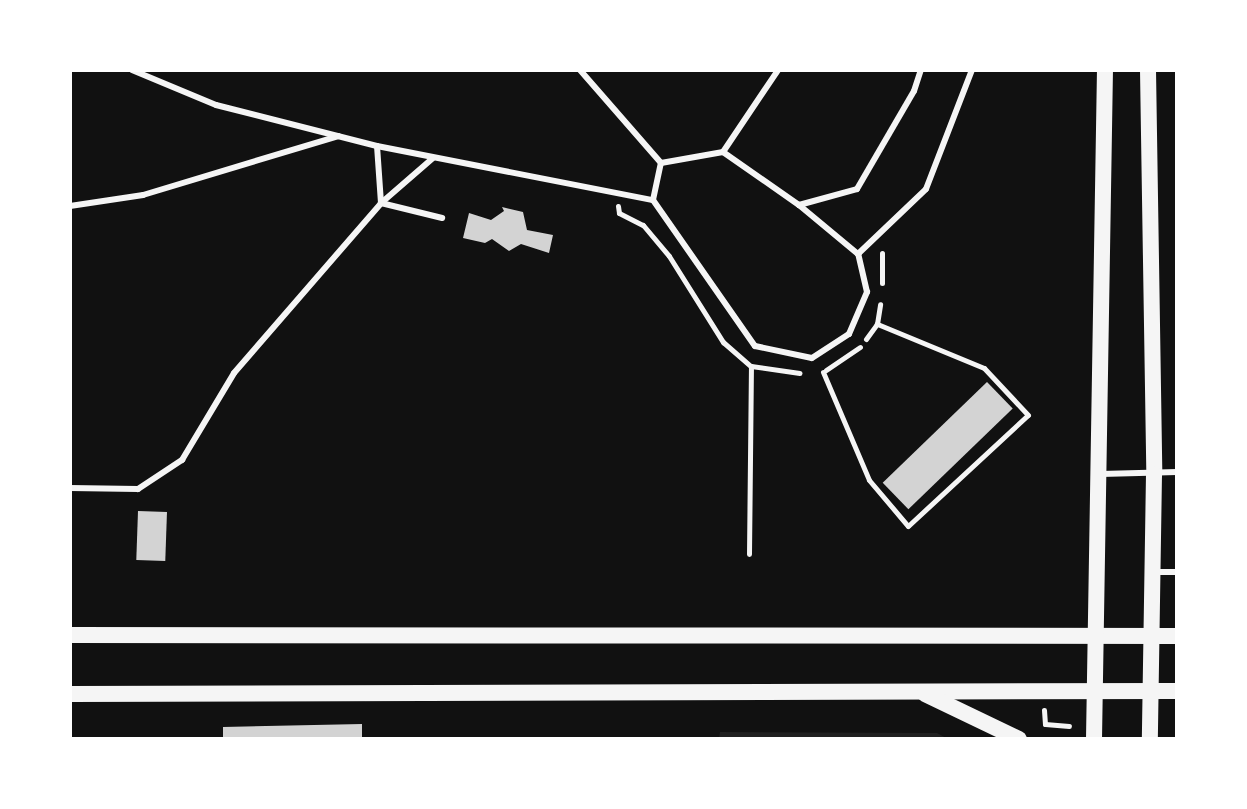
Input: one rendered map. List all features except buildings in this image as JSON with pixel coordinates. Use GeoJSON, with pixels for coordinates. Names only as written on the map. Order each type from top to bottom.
{"type":"FeatureCollection","features":[{"type":"Feature","properties":{"kind":"main road"},"geometry":{"type":"LineString","coordinates":[[1094,739],[1105,70]]}},
{"type":"Feature","properties":{"kind":"main road"},"geometry":{"type":"LineString","coordinates":[[1148,70],[1154,474],[1150,739]]}},
{"type":"Feature","properties":{"kind":"main road"},"geometry":{"type":"LineString","coordinates":[[70,635],[1177,636]]}},
{"type":"Feature","properties":{"kind":"main road"},"geometry":{"type":"LineString","coordinates":[[916,690],[1019,739]]}},
{"type":"Feature","properties":{"kind":"main road"},"geometry":{"type":"LineString","coordinates":[[70,694],[1177,691]]}},
{"type":"Feature","properties":{"kind":"lane"},"geometry":{"type":"LineString","coordinates":[[132,70],[216,105],[377,146],[653,200],[755,346],[812,358],[849,334],[867,292],[858,254],[799,205],[723,152],[661,163]]}},
{"type":"Feature","properties":{"kind":"lane"},"geometry":{"type":"LineString","coordinates":[[580,70],[661,163]]}},
{"type":"Feature","properties":{"kind":"lane"},"geometry":{"type":"LineString","coordinates":[[723,152],[778,70]]}},
{"type":"Feature","properties":{"kind":"lane"},"geometry":{"type":"LineString","coordinates":[[799,205],[857,189],[921,70]]}},
{"type":"Feature","properties":{"kind":"lane"},"geometry":{"type":"LineString","coordinates":[[858,254],[926,189],[972,70]]}},
{"type":"Feature","properties":{"kind":"lane"},"geometry":{"type":"LineString","coordinates":[[70,206],[143,195],[338,136]]}},
{"type":"Feature","properties":{"kind":"lane"},"geometry":{"type":"LineString","coordinates":[[377,146],[381,203]]}},
{"type":"Feature","properties":{"kind":"lane"},"geometry":{"type":"LineString","coordinates":[[70,488],[138,489],[182,460],[234,373],[381,203],[433,157]]}},
{"type":"Feature","properties":{"kind":"lane"},"geometry":{"type":"LineString","coordinates":[[653,200],[661,163]]}},
{"type":"Feature","properties":{"kind":"lane"},"geometry":{"type":"LineString","coordinates":[[381,203],[442,218]]}},
{"type":"Feature","properties":{"kind":"lane"},"geometry":{"type":"LineString","coordinates":[[1098,474],[1177,472]]}},
{"type":"Feature","properties":{"kind":"lane"},"geometry":{"type":"LineString","coordinates":[[1153,572],[1177,572]]}},
{"type":"Feature","properties":{"kind":"path"},"geometry":{"type":"LineString","coordinates":[[617,193],[619,213],[643,225],[723,342],[751,366],[823,372],[855,353],[877,324],[881,231]]}},
{"type":"Feature","properties":{"kind":"path"},"geometry":{"type":"LineString","coordinates":[[823,372],[869,480],[908,526],[1028,415],[984,368],[877,324]]}},
{"type":"Feature","properties":{"kind":"path"},"geometry":{"type":"LineString","coordinates":[[749,554],[751,366]]}},
{"type":"Feature","properties":{"kind":"path"},"geometry":{"type":"LineString","coordinates":[[1040,734],[1045,724],[1044,708]]}},
{"type":"Feature","properties":{"kind":"path"},"geometry":{"type":"LineString","coordinates":[[1045,724],[1069,726]]}},
{"type":"Feature","properties":{"kind":"shaded area"},"geometry":{"type":"Polygon","coordinates":[[[720,732],[937,733],[948,739],[719,739],[720,732]]]}}]}
